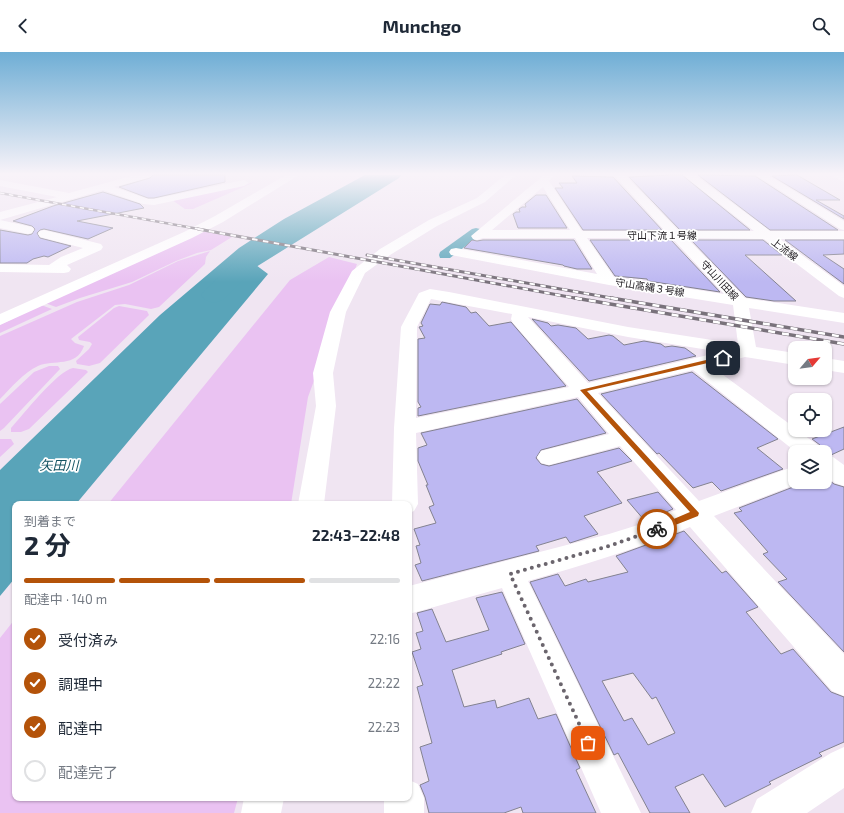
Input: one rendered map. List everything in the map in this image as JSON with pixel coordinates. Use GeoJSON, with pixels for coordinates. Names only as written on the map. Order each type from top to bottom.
{"type":"FeatureCollection","features":[{"type":"Feature","properties":{"kind":"street"},"geometry":{"type":"LineString","coordinates":[[0,216],[17,211]]}},
{"type":"Feature","properties":{"kind":"street"},"geometry":{"type":"LineString","coordinates":[[0,320],[188,235],[234,211]]}},
{"type":"Feature","properties":{"kind":"street"},"geometry":{"type":"LineString","coordinates":[[311,501],[326,406],[323,373],[338,312],[359,271],[385,252],[433,223],[459,211]]}},
{"type":"Feature","properties":{"kind":"street","name":"守山下流１号線"},"geometry":{"type":"LineString","coordinates":[[509,211],[478,235],[844,235]]}},
{"type":"Feature","properties":{"kind":"street"},"geometry":{"type":"LineString","coordinates":[[565,211],[579,235],[609,281]]}},
{"type":"Feature","properties":{"kind":"street","name":"守山川田線"},"geometry":{"type":"LineString","coordinates":[[654,211],[740,302],[748,352]]}},
{"type":"Feature","properties":{"kind":"street","name":"上流線"},"geometry":{"type":"LineString","coordinates":[[735,211],[844,293]]}},
{"type":"Feature","properties":{"kind":"street"},"geometry":{"type":"LineString","coordinates":[[819,211],[844,226]]}},
{"type":"Feature","properties":{"kind":"street"},"geometry":{"type":"LineString","coordinates":[[0,224],[28,230]]}},
{"type":"Feature","properties":{"kind":"street"},"geometry":{"type":"LineString","coordinates":[[0,315],[66,260],[96,247],[44,234]]}},
{"type":"Feature","properties":{"kind":"street","name":"守山高縄３号線"},"geometry":{"type":"LineString","coordinates":[[456,252],[609,281],[844,318]]}},
{"type":"Feature","properties":{"kind":"street"},"geometry":{"type":"LineString","coordinates":[[0,268],[45,279]]}},
{"type":"Feature","properties":{"kind":"street"},"geometry":{"type":"LineString","coordinates":[[405,501],[405,428],[409,327],[424,296],[430,294],[449,297],[628,332],[788,358]]}},
{"type":"Feature","properties":{"kind":"street"},"geometry":{"type":"LineString","coordinates":[[521,311],[519,319],[844,679]]}},
{"type":"Feature","properties":{"kind":"street"},"geometry":{"type":"LineString","coordinates":[[405,428],[583,390],[748,352]]}},
{"type":"Feature","properties":{"kind":"street"},"geometry":{"type":"LineString","coordinates":[[697,364],[801,445]]}},
{"type":"Feature","properties":{"kind":"street"},"geometry":{"type":"LineString","coordinates":[[832,365],[844,367]]}},
{"type":"Feature","properties":{"kind":"street"},"geometry":{"type":"LineString","coordinates":[[550,457],[626,437]]}},
{"type":"Feature","properties":{"kind":"street"},"geometry":{"type":"LineString","coordinates":[[832,461],[844,457]]}},
{"type":"Feature","properties":{"kind":"street"},"geometry":{"type":"LineString","coordinates":[[832,468],[844,477]]}},
{"type":"Feature","properties":{"kind":"street"},"geometry":{"type":"LineString","coordinates":[[412,599],[609,546],[645,534],[788,477]]}},
{"type":"Feature","properties":{"kind":"street"},"geometry":{"type":"LineString","coordinates":[[510,574],[620,813]]}},
{"type":"Feature","properties":{"kind":"street"},"geometry":{"type":"LineString","coordinates":[[771,813],[844,766]]}},
{"type":"Feature","properties":{"kind":"street"},"geometry":{"type":"LineString","coordinates":[[261,813],[263,801]]}},
{"type":"Feature","properties":{"kind":"street"},"geometry":{"type":"LineString","coordinates":[[404,801],[404,813]]}},
{"type":"Feature","properties":{"kind":"shaded area"},"geometry":{"type":"Polygon","coordinates":[[[201,231],[232,237],[211,250],[197,253],[176,261],[132,282],[56,307],[45,303],[201,231]]]}},
{"type":"Feature","properties":{"kind":"shaded area"},"geometry":{"type":"Polygon","coordinates":[[[210,251],[206,257],[205,264],[159,307],[151,309],[125,304],[115,305],[71,339],[75,343],[84,346],[76,357],[64,362],[38,366],[28,372],[0,399],[0,336],[77,302],[129,285],[178,261],[210,251]]]}},
{"type":"Feature","properties":{"kind":"shaded area"},"geometry":{"type":"Polygon","coordinates":[[[329,257],[357,264],[308,397],[291,501],[110,501],[290,280],[329,257]]]}},
{"type":"Feature","properties":{"kind":"shaded area"},"geometry":{"type":"Polygon","coordinates":[[[41,305],[52,309],[0,333],[0,325],[41,305]]]}},
{"type":"Feature","properties":{"kind":"shaded area"},"geometry":{"type":"Polygon","coordinates":[[[119,306],[147,311],[149,315],[100,363],[89,366],[77,364],[76,361],[89,349],[92,344],[90,342],[79,340],[78,337],[114,308],[119,306]]]}},
{"type":"Feature","properties":{"kind":"shaded area"},"geometry":{"type":"Polygon","coordinates":[[[49,366],[58,366],[60,369],[0,431],[0,404],[34,372],[49,366]]]}},
{"type":"Feature","properties":{"kind":"shaded area"},"geometry":{"type":"Polygon","coordinates":[[[73,368],[86,370],[88,372],[29,429],[21,432],[11,432],[11,428],[50,385],[66,371],[73,368]]]}},
{"type":"Feature","properties":{"kind":"shaded area"},"geometry":{"type":"Polygon","coordinates":[[[0,439],[11,439],[14,444],[0,457],[0,439]]]}},
{"type":"Feature","properties":{"kind":"shaded area"},"geometry":{"type":"Polygon","coordinates":[[[12,623],[12,801],[237,801],[234,813],[0,813],[0,638],[12,623]]]}},
{"type":"Feature","properties":{"kind":"water","name":"矢田川"},"geometry":{"type":"Polygon","coordinates":[[[300,211],[325,211],[303,222],[248,259],[268,274],[79,501],[12,501],[12,582],[0,596],[0,470],[160,315],[239,248],[300,211]]]}},
{"type":"Feature","properties":{"kind":"building"},"geometry":{"type":"Polygon","coordinates":[[[41,211],[131,211],[77,221],[113,228],[88,239],[44,229],[40,230],[37,233],[40,238],[71,246],[48,257],[44,256],[33,259],[27,263],[0,263],[0,230],[28,235],[32,234],[35,229],[32,226],[13,221],[41,211]]]}},
{"type":"Feature","properties":{"kind":"building"},"geometry":{"type":"Polygon","coordinates":[[[520,211],[556,211],[567,228],[518,228],[513,214],[520,212],[520,211]]]}},
{"type":"Feature","properties":{"kind":"building"},"geometry":{"type":"Polygon","coordinates":[[[570,211],[644,211],[662,230],[583,230],[570,211]]]}},
{"type":"Feature","properties":{"kind":"building"},"geometry":{"type":"Polygon","coordinates":[[[661,211],[726,211],[750,230],[680,230],[661,211]]]}},
{"type":"Feature","properties":{"kind":"building"},"geometry":{"type":"Polygon","coordinates":[[[744,211],[808,211],[838,230],[770,230],[744,211]]]}},
{"type":"Feature","properties":{"kind":"building"},"geometry":{"type":"Polygon","coordinates":[[[830,211],[834,211],[844,216],[844,219],[830,211]]]}},
{"type":"Feature","properties":{"kind":"building"},"geometry":{"type":"Polygon","coordinates":[[[472,240],[574,240],[592,269],[577,269],[563,265],[464,248],[472,240]]]}},
{"type":"Feature","properties":{"kind":"building"},"geometry":{"type":"Polygon","coordinates":[[[590,240],[671,240],[720,292],[648,281],[647,279],[615,276],[590,240]]]}},
{"type":"Feature","properties":{"kind":"building"},"geometry":{"type":"Polygon","coordinates":[[[691,240],[763,240],[782,255],[745,255],[796,301],[774,301],[746,297],[691,240]]]}},
{"type":"Feature","properties":{"kind":"building"},"geometry":{"type":"Polygon","coordinates":[[[785,240],[844,240],[844,254],[823,255],[844,269],[844,284],[785,240]]]}},
{"type":"Feature","properties":{"kind":"building"},"geometry":{"type":"Polygon","coordinates":[[[442,302],[466,307],[471,313],[476,312],[489,326],[511,322],[566,386],[418,416],[418,408],[421,407],[418,402],[418,339],[425,338],[419,327],[423,326],[421,323],[430,304],[440,305],[442,302]]]}},
{"type":"Feature","properties":{"kind":"building"},"geometry":{"type":"Polygon","coordinates":[[[532,319],[548,323],[551,326],[558,325],[576,328],[588,339],[609,335],[613,336],[624,345],[644,341],[661,344],[665,347],[672,346],[685,348],[696,356],[589,381],[532,319]]]}},
{"type":"Feature","properties":{"kind":"building"},"geometry":{"type":"Polygon","coordinates":[[[692,372],[778,439],[757,448],[783,469],[721,491],[712,482],[693,488],[659,453],[657,454],[601,394],[692,372]]]}},
{"type":"Feature","properties":{"kind":"building"},"geometry":{"type":"Polygon","coordinates":[[[577,399],[606,433],[541,450],[536,458],[541,464],[549,466],[619,448],[632,461],[597,472],[622,503],[584,516],[598,534],[570,543],[566,537],[536,546],[539,551],[422,581],[415,565],[421,563],[416,546],[420,545],[414,529],[436,523],[429,507],[434,505],[418,461],[418,448],[427,445],[421,433],[577,399]]]}},
{"type":"Feature","properties":{"kind":"building"},"geometry":{"type":"Polygon","coordinates":[[[844,427],[844,449],[832,455],[832,445],[820,445],[812,439],[817,437],[832,437],[832,432],[844,427]]]}},
{"type":"Feature","properties":{"kind":"building"},"geometry":{"type":"Polygon","coordinates":[[[832,482],[844,487],[844,652],[778,582],[787,579],[763,554],[768,552],[734,513],[742,511],[739,508],[788,489],[832,489],[832,482]]]}},
{"type":"Feature","properties":{"kind":"building"},"geometry":{"type":"Polygon","coordinates":[[[658,492],[673,509],[645,521],[627,500],[658,492]]]}},
{"type":"Feature","properties":{"kind":"building"},"geometry":{"type":"Polygon","coordinates":[[[684,531],[722,573],[726,571],[758,607],[746,612],[781,654],[793,649],[831,692],[844,697],[844,742],[819,753],[822,756],[769,782],[771,784],[725,807],[703,774],[675,787],[690,813],[650,813],[618,753],[614,755],[530,582],[558,574],[565,586],[586,579],[588,582],[628,572],[616,556],[684,531]],[[633,673],[602,681],[624,721],[632,718],[648,745],[675,733],[656,697],[652,699],[633,673]]]}},
{"type":"Feature","properties":{"kind":"building"},"geometry":{"type":"Polygon","coordinates":[[[502,592],[525,644],[501,652],[502,654],[452,670],[464,707],[495,700],[497,708],[529,698],[538,719],[556,714],[580,768],[576,770],[596,813],[523,813],[521,807],[504,813],[429,813],[420,785],[429,781],[420,747],[432,743],[417,687],[423,685],[412,652],[421,649],[416,633],[423,631],[417,613],[432,609],[446,642],[489,630],[476,598],[502,592]]]}},
{"type":"Feature","properties":{"kind":"waterway","name":"矢田川"},"geometry":{"type":"LineString","coordinates":[[214,295],[248,262],[334,211]]}},
{"type":"Feature","properties":{"kind":"waterway"},"geometry":{"type":"LineString","coordinates":[[445,255],[476,232]]}},
{"type":"Feature","properties":{"kind":"railway"},"geometry":{"type":"LineString","coordinates":[[97,211],[204,230]]}},
{"type":"Feature","properties":{"kind":"railway"},"geometry":{"type":"LineString","coordinates":[[198,229],[580,299]]}},
{"type":"Feature","properties":{"kind":"railway"},"geometry":{"type":"LineString","coordinates":[[367,255],[617,299]]}},
{"type":"Feature","properties":{"kind":"railway"},"geometry":{"type":"LineString","coordinates":[[575,298],[844,344]]}},
{"type":"Feature","properties":{"kind":"railway"},"geometry":{"type":"LineString","coordinates":[[611,298],[844,337]]}},
{"type":"Feature","properties":{"kind":"way so far"},"geometry":{"type":"LineString","coordinates":[[588,743],[510,574],[609,546],[657,529]]}},
{"type":"Feature","properties":{"kind":"route"},"geometry":{"type":"LineString","coordinates":[[657,529],[695,513],[602,409],[583,390],[723,358]]}}]}
